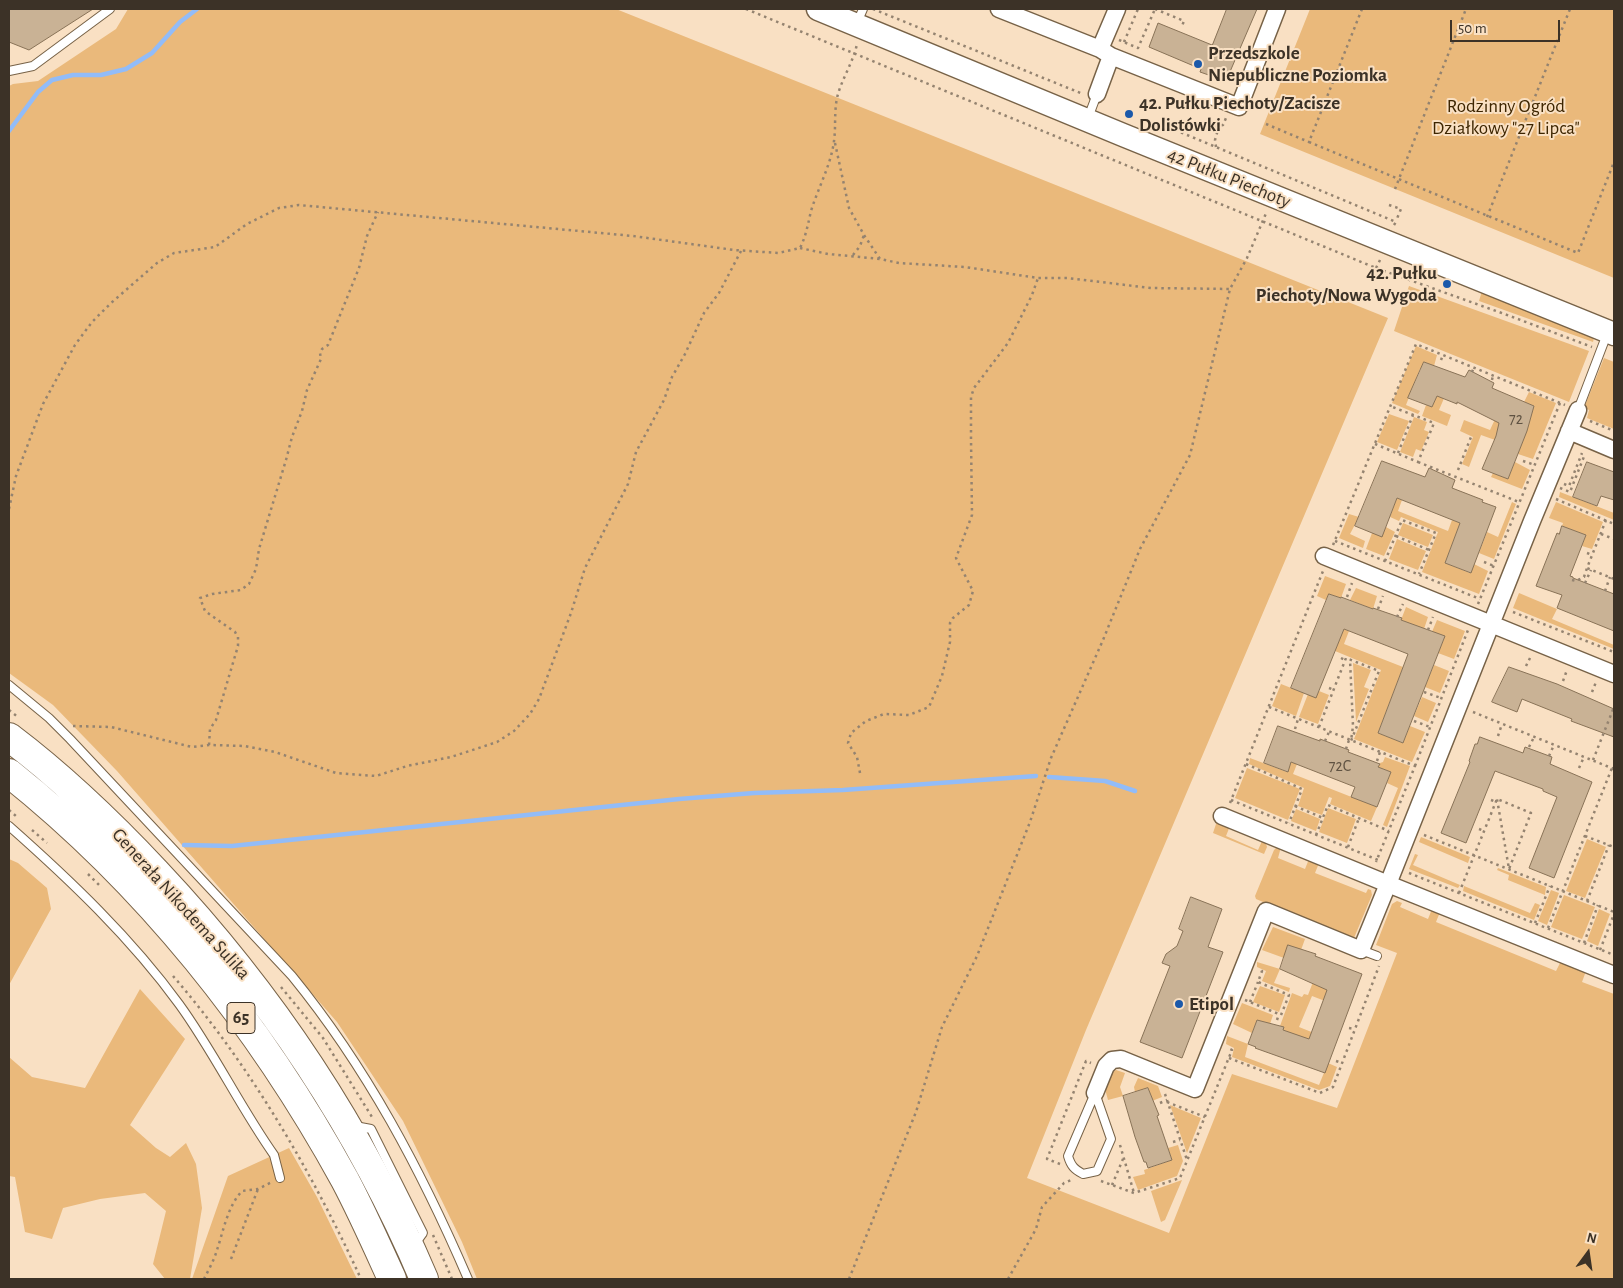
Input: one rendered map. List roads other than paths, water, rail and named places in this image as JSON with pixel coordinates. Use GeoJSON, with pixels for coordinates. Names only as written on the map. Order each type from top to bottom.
{"type":"FeatureCollection","features":[{"type":"Feature","properties":{"kind":"highway","name":"Generała Nikodema Sulika"},"geometry":{"type":"LineString","coordinates":[[9,737],[27,750],[105,820],[185,903],[245,974],[299,1048],[346,1124],[389,1204],[424,1279]]}},
{"type":"Feature","properties":{"kind":"highway","name":"Generała Nikodema Sulika"},"geometry":{"type":"LineString","coordinates":[[9,774],[68,824],[121,876],[195,958],[244,1021],[292,1090],[345,1180],[392,1279]]}},
{"type":"Feature","properties":{"kind":"highway"},"geometry":{"type":"LineString","coordinates":[[363,1216],[389,1204]]}},
{"type":"Feature","properties":{"kind":"street","name":"42 Pułku Piechoty"},"geometry":{"type":"LineString","coordinates":[[818,9],[860,17],[1087,120],[1273,196],[1606,338]]}},
{"type":"Feature","properties":{"kind":"street"},"geometry":{"type":"LineString","coordinates":[[1000,9],[1109,50],[1238,107],[1277,9]]}},
{"type":"Feature","properties":{"kind":"street"},"geometry":{"type":"LineString","coordinates":[[1092,95],[1109,50],[1117,9]]}},
{"type":"Feature","properties":{"kind":"street"},"geometry":{"type":"LineString","coordinates":[[1095,1094],[1105,1069],[1112,1060],[1121,1059],[1195,1090],[1266,910],[1361,950],[1569,431],[1581,414]]}},
{"type":"Feature","properties":{"kind":"street"},"geometry":{"type":"LineString","coordinates":[[1569,431],[1614,450]]}},
{"type":"Feature","properties":{"kind":"street"},"geometry":{"type":"LineString","coordinates":[[1326,557],[1614,674]]}},
{"type":"Feature","properties":{"kind":"street"},"geometry":{"type":"LineString","coordinates":[[1223,817],[1614,975]]}},
{"type":"Feature","properties":{"kind":"lane"},"geometry":{"type":"LineString","coordinates":[[9,71],[33,66],[110,9]]}},
{"type":"Feature","properties":{"kind":"lane"},"geometry":{"type":"LineString","coordinates":[[1087,120],[1092,95]]}},
{"type":"Feature","properties":{"kind":"lane"},"geometry":{"type":"LineString","coordinates":[[1581,414],[1606,338]]}},
{"type":"Feature","properties":{"kind":"lane"},"geometry":{"type":"LineString","coordinates":[[9,685],[62,731],[292,976],[322,1013],[356,1062],[391,1122],[421,1177],[468,1279]]}},
{"type":"Feature","properties":{"kind":"lane"},"geometry":{"type":"LineString","coordinates":[[9,826],[55,867],[110,922],[180,1005],[274,1156],[280,1178]]}},
{"type":"Feature","properties":{"kind":"lane"},"geometry":{"type":"LineString","coordinates":[[1361,950],[1375,959]]}},
{"type":"Feature","properties":{"kind":"lane"},"geometry":{"type":"LineString","coordinates":[[1095,1094],[1111,1139],[1096,1171],[1083,1174],[1075,1170],[1070,1164],[1068,1156],[1095,1094]]}},
{"type":"Feature","properties":{"kind":"lane"},"geometry":{"type":"LineString","coordinates":[[346,1124],[371,1129],[423,1233],[411,1250]]}},
{"type":"Feature","properties":{"kind":"waterway"},"geometry":{"type":"LineString","coordinates":[[9,131],[38,92],[52,80],[73,75],[101,75],[126,69],[152,53],[180,22],[197,9]]}},
{"type":"Feature","properties":{"kind":"waterway"},"geometry":{"type":"LineString","coordinates":[[184,845],[232,846],[679,799],[754,793],[843,790],[1036,776]]}},
{"type":"Feature","properties":{"kind":"waterway"},"geometry":{"type":"LineString","coordinates":[[1049,777],[1105,781],[1135,791]]}},
{"type":"Feature","properties":{"kind":"place","name":"Przedszkole Niepubliczne Poziomka"},"geometry":{"type":"Point","coordinates":[1198,64]}},
{"type":"Feature","properties":{"kind":"place","name":"42. Pułku Piechoty/Zacisze Dolistówki"},"geometry":{"type":"Point","coordinates":[1129,114]}},
{"type":"Feature","properties":{"kind":"place","name":"42. Pułku Piechoty/Nowa Wygoda"},"geometry":{"type":"Point","coordinates":[1447,284]}},
{"type":"Feature","properties":{"kind":"place","name":"Etipol"},"geometry":{"type":"Point","coordinates":[1179,1004]}},
{"type":"Feature","properties":{"kind":"park label","name":"Rodzinny Ogród Działkowy \"27 Lipca\""},"geometry":{"type":"Point","coordinates":[1506,117]}}]}
